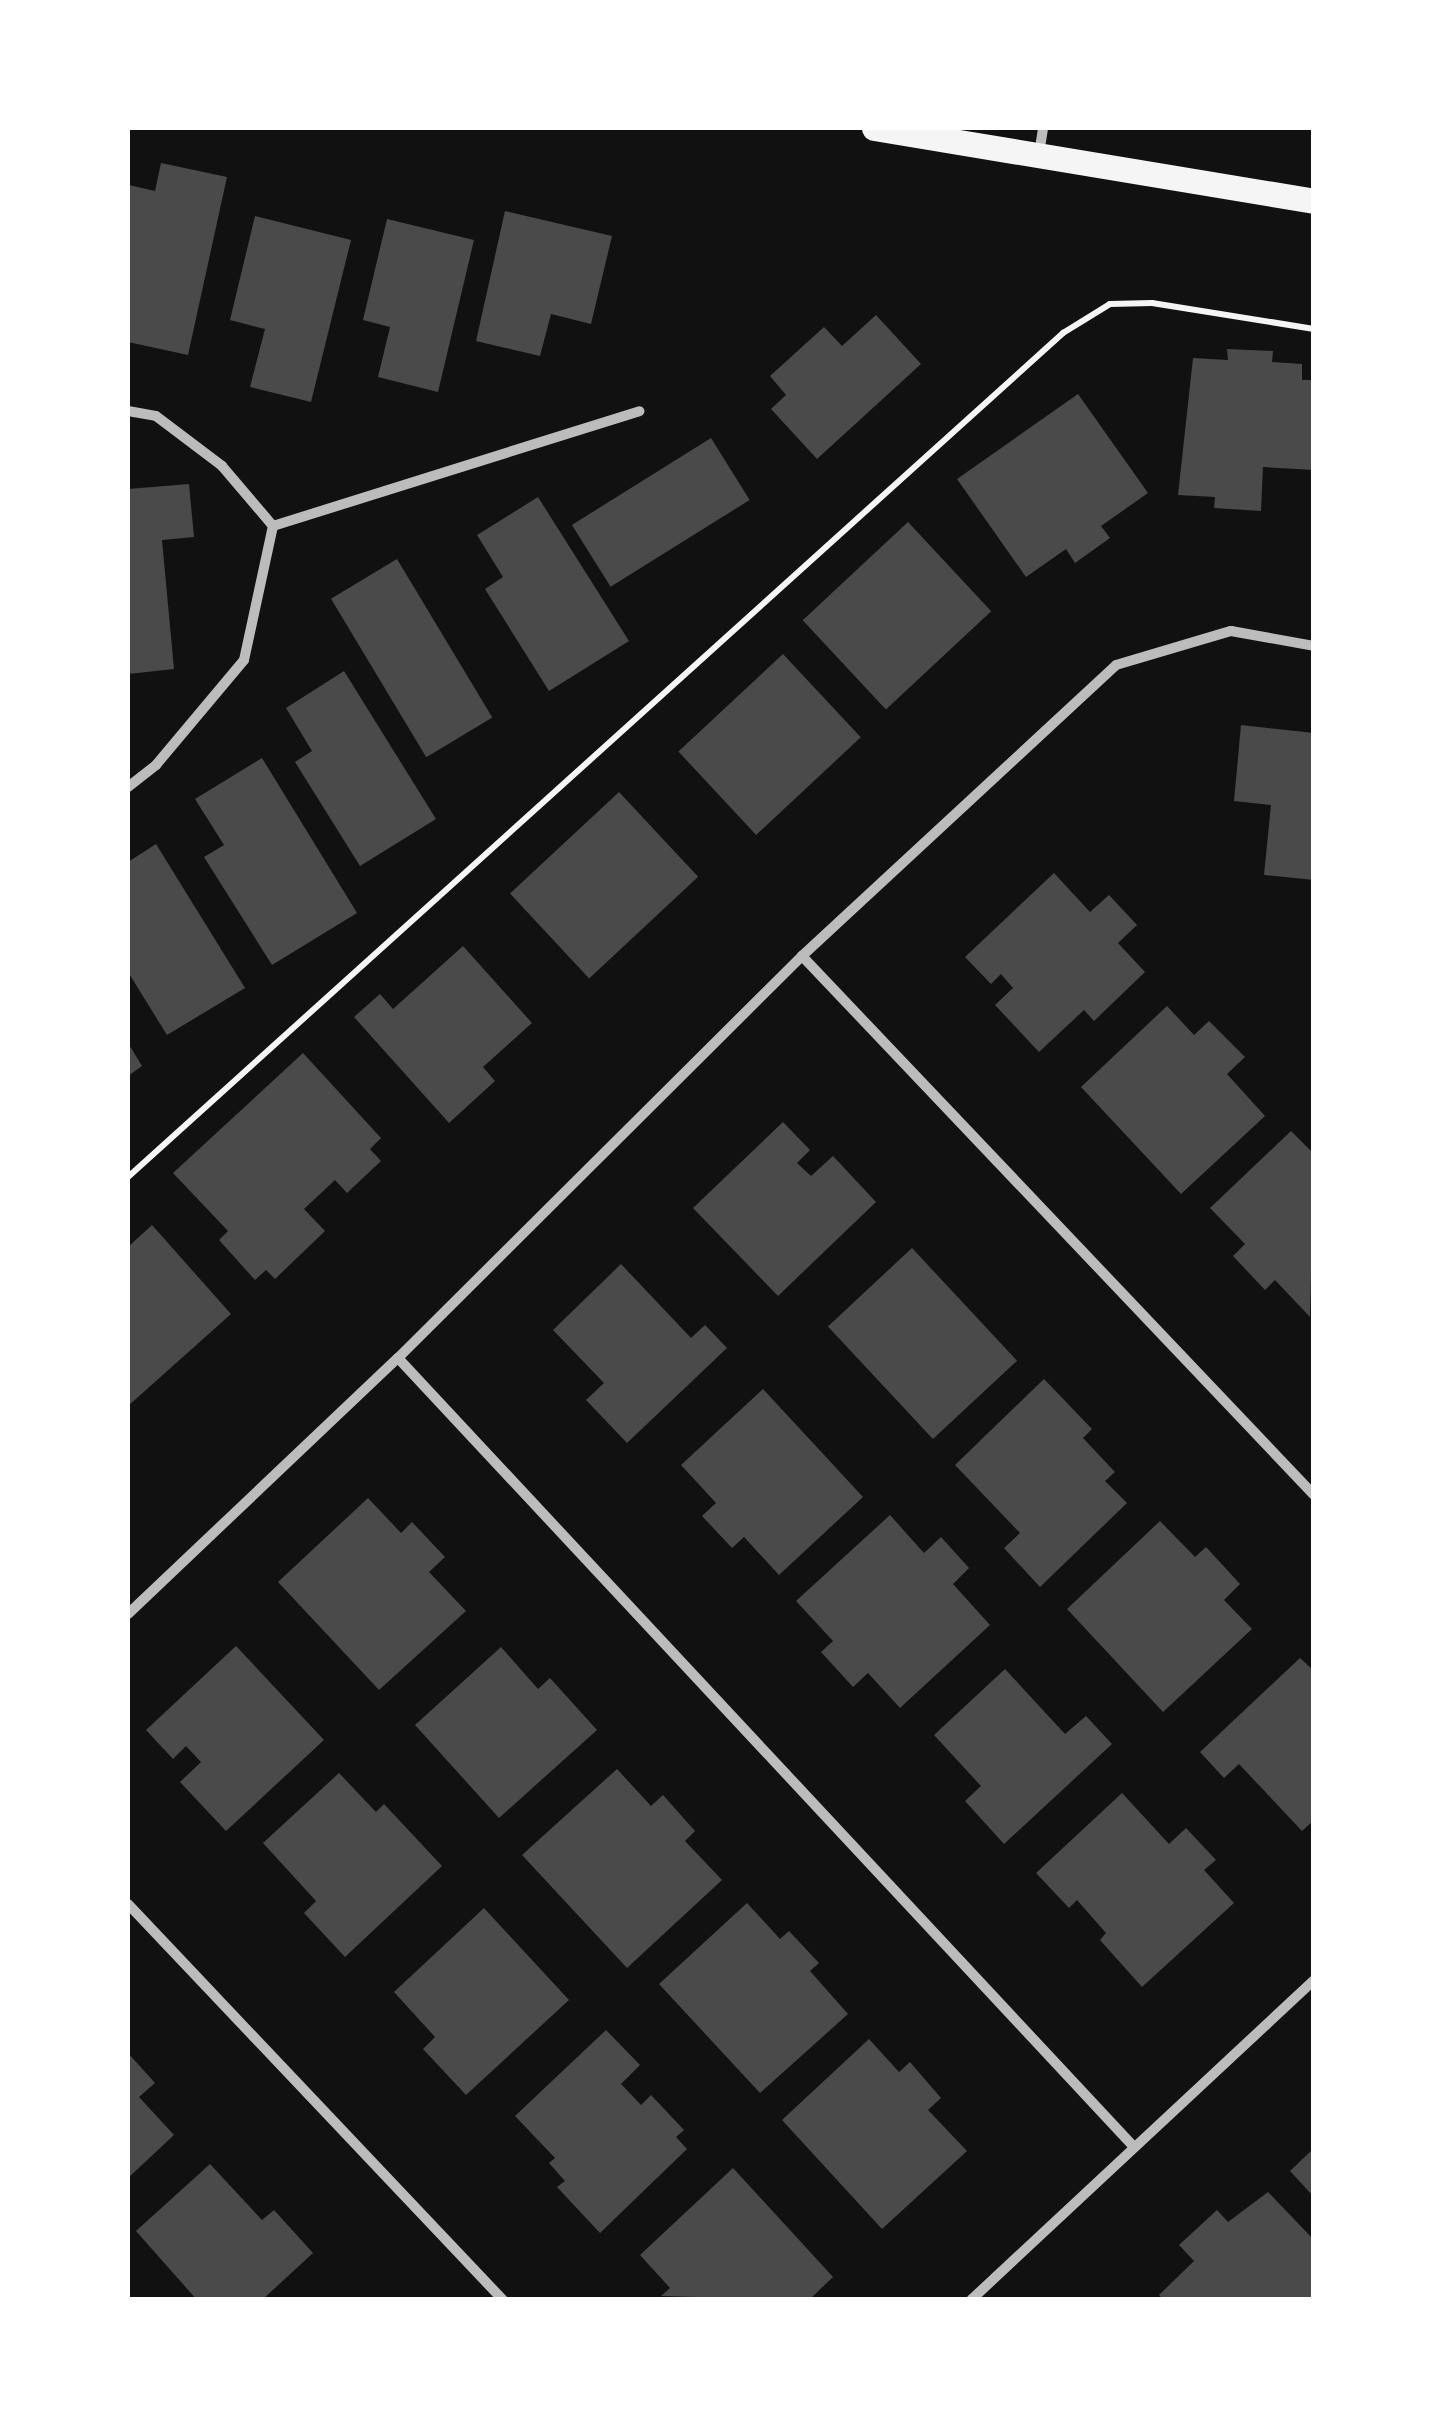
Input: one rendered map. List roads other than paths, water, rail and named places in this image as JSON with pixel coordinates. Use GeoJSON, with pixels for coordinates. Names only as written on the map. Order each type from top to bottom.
{"type":"FeatureCollection","features":[{"type":"Feature","properties":{"kind":"main road"},"geometry":{"type":"LineString","coordinates":[[874,128],[1314,200]]}},
{"type":"Feature","properties":{"kind":"street"},"geometry":{"type":"LineString","coordinates":[[1039,155],[1043,128]]}},
{"type":"Feature","properties":{"kind":"street"},"geometry":{"type":"LineString","coordinates":[[128,411],[156,416],[222,466],[273,526]]}},
{"type":"Feature","properties":{"kind":"street"},"geometry":{"type":"LineString","coordinates":[[273,526],[638,411]]}},
{"type":"Feature","properties":{"kind":"street"},"geometry":{"type":"LineString","coordinates":[[128,786],[156,765],[244,660],[273,526]]}},
{"type":"Feature","properties":{"kind":"street"},"geometry":{"type":"LineString","coordinates":[[128,1614],[398,1358],[802,956],[1116,665],[1230,632],[1314,646]]}},
{"type":"Feature","properties":{"kind":"street"},"geometry":{"type":"LineString","coordinates":[[802,956],[1314,1494]]}},
{"type":"Feature","properties":{"kind":"street"},"geometry":{"type":"LineString","coordinates":[[398,1358],[1134,2148]]}},
{"type":"Feature","properties":{"kind":"street"},"geometry":{"type":"LineString","coordinates":[[128,1904],[503,2300]]}},
{"type":"Feature","properties":{"kind":"street"},"geometry":{"type":"LineString","coordinates":[[971,2300],[1314,1980]]}}]}
